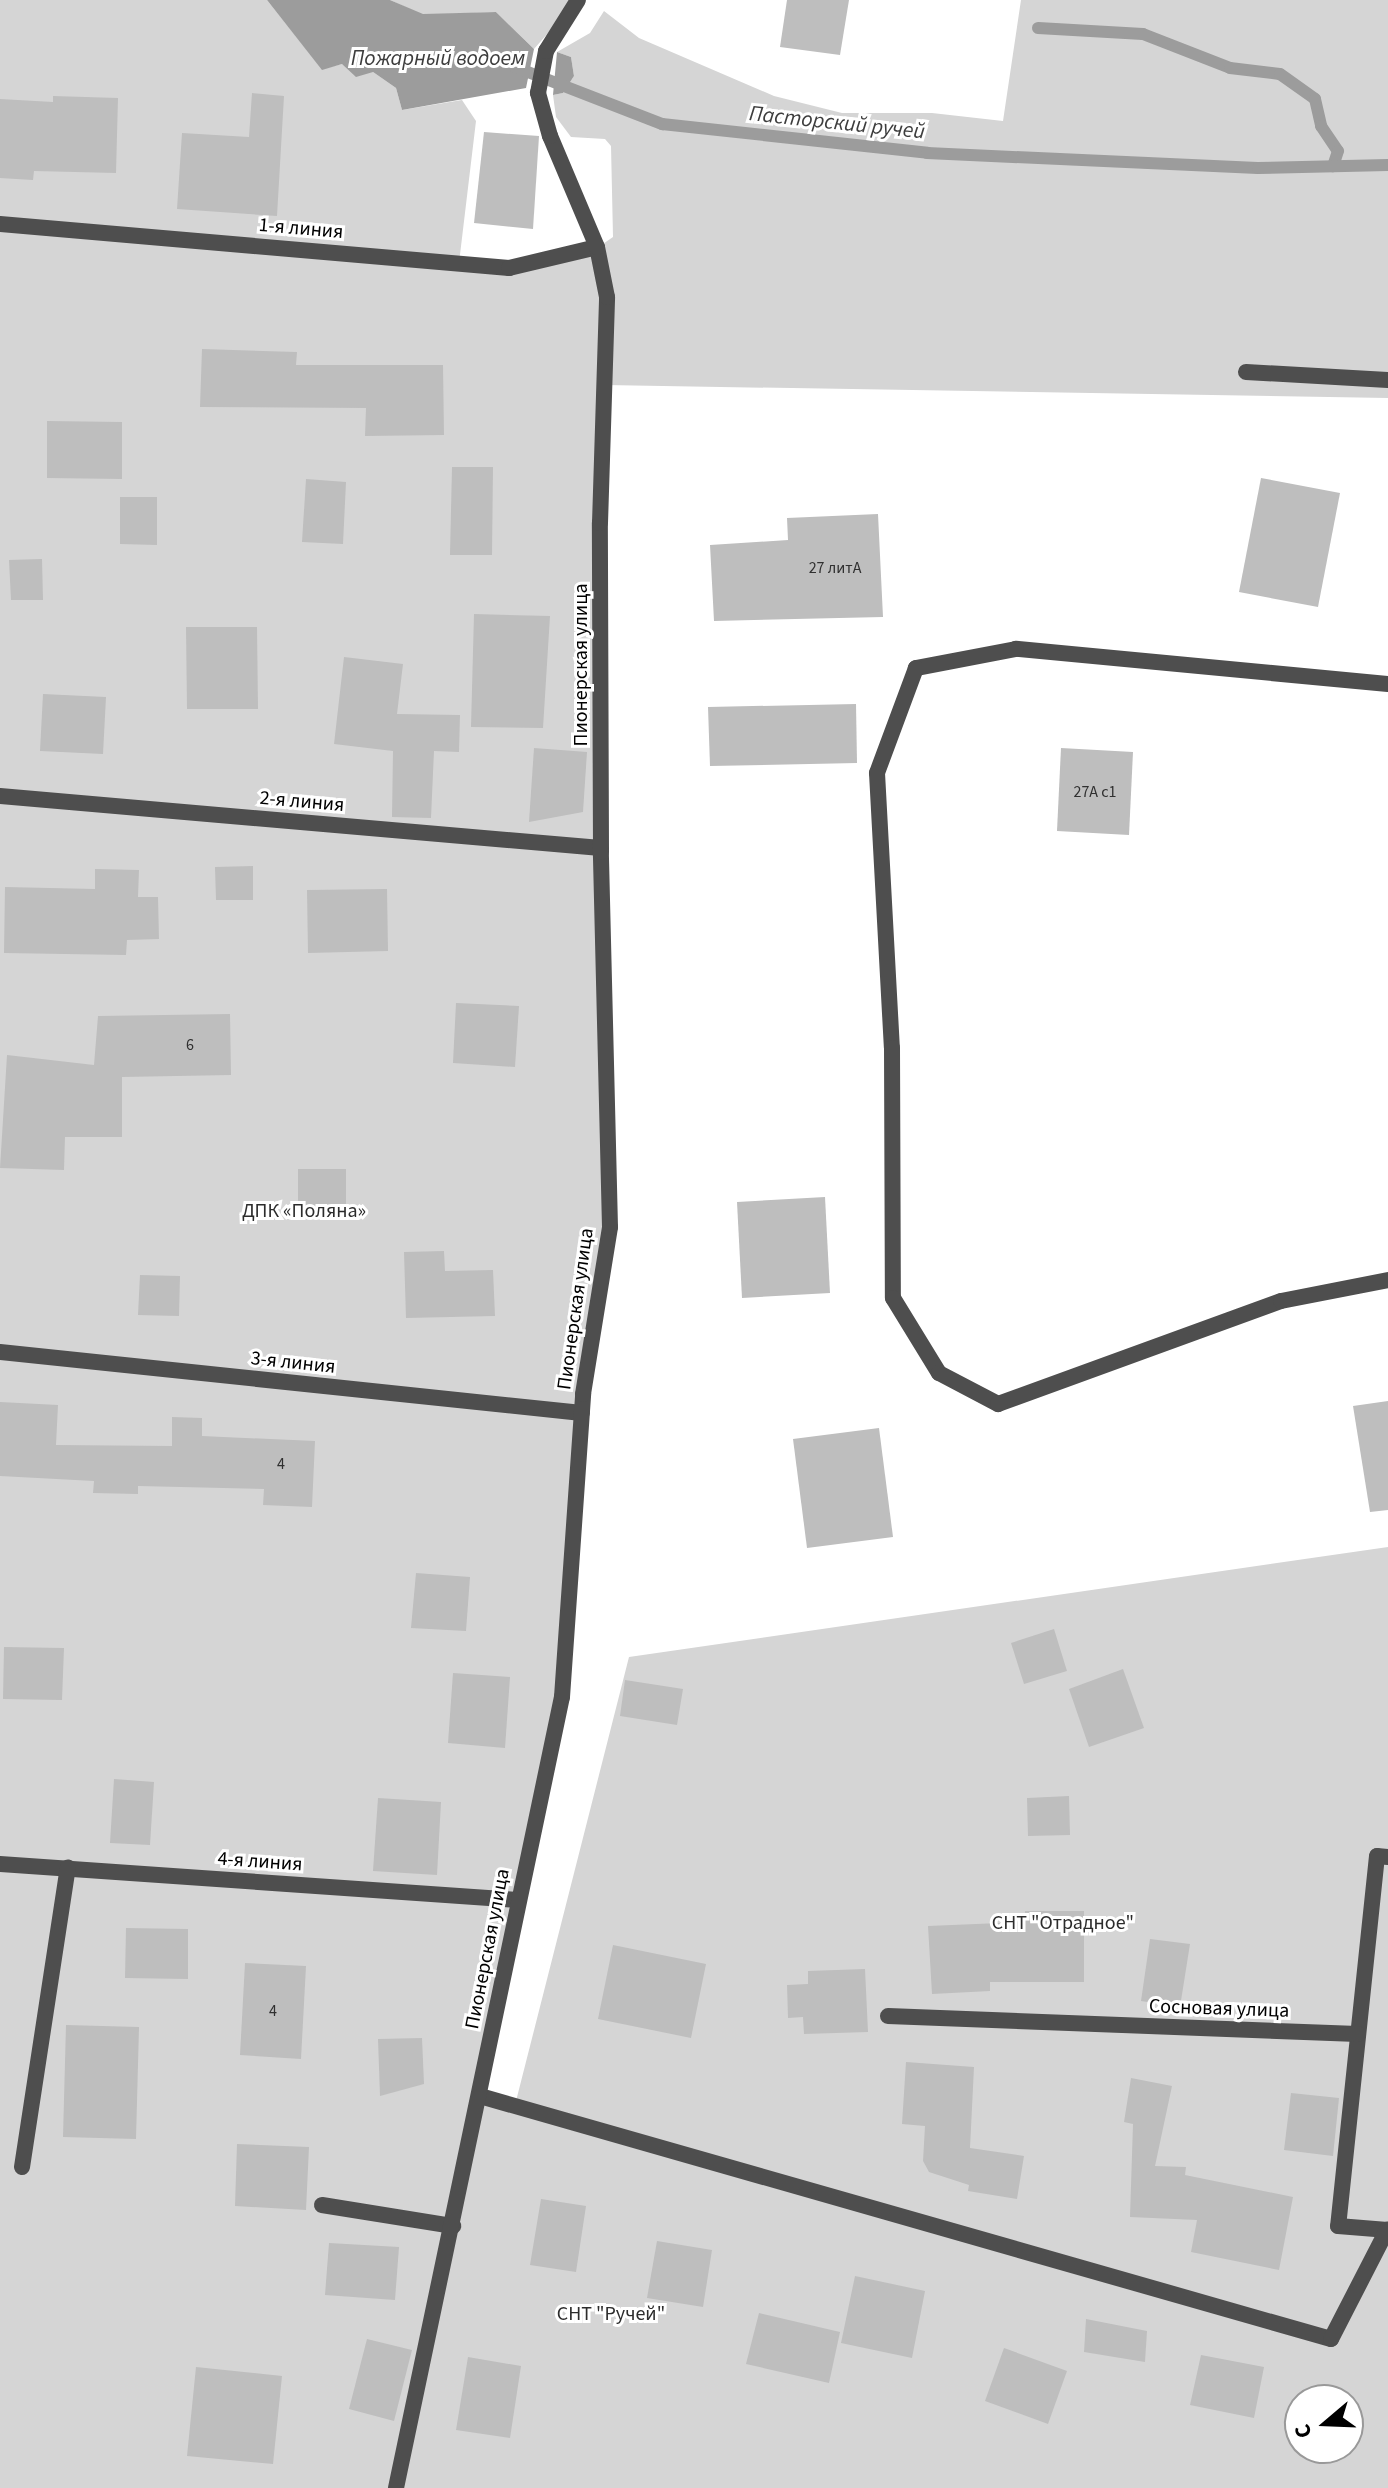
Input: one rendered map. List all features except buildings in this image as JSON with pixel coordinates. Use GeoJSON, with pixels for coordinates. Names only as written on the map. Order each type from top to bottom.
{"type":"FeatureCollection","features":[{"type":"Feature","properties":{"kind":"street","name":"Пионерская улица"},"geometry":{"type":"LineString","coordinates":[[396,2486],[562,1697],[582,1413],[610,1227],[601,848],[600,523],[607,297],[597,247],[550,136],[538,93],[546,51],[578,0]]}},
{"type":"Feature","properties":{"kind":"street","name":"1-я линия"},"geometry":{"type":"LineString","coordinates":[[0,224],[509,268],[597,247]]}},
{"type":"Feature","properties":{"kind":"street"},"geometry":{"type":"LineString","coordinates":[[1246,372],[1388,380]]}},
{"type":"Feature","properties":{"kind":"street"},"geometry":{"type":"LineString","coordinates":[[1388,684],[1016,649],[916,668],[877,773],[892,1048],[893,1298],[939,1373],[998,1404],[1281,1301],[1388,1280]]}},
{"type":"Feature","properties":{"kind":"street","name":"2-я линия"},"geometry":{"type":"LineString","coordinates":[[0,796],[601,848]]}},
{"type":"Feature","properties":{"kind":"street","name":"3-я линия"},"geometry":{"type":"LineString","coordinates":[[0,1352],[582,1413]]}},
{"type":"Feature","properties":{"kind":"street"},"geometry":{"type":"LineString","coordinates":[[480,2096],[1331,2339],[1387,2230],[1338,2226],[1377,1856],[1388,1857]]}},
{"type":"Feature","properties":{"kind":"street","name":"4-я линия"},"geometry":{"type":"LineString","coordinates":[[0,1864],[517,1900]]}},
{"type":"Feature","properties":{"kind":"street"},"geometry":{"type":"LineString","coordinates":[[22,2167],[68,1868]]}},
{"type":"Feature","properties":{"kind":"street","name":"Сосновая улица"},"geometry":{"type":"LineString","coordinates":[[888,2016],[1358,2034]]}},
{"type":"Feature","properties":{"kind":"street"},"geometry":{"type":"LineString","coordinates":[[322,2205],[453,2226]]}},
{"type":"Feature","properties":{"kind":"green space"},"geometry":{"type":"Polygon","coordinates":[[[0,0],[267,0],[322,69],[342,64],[373,72],[396,88],[402,110],[462,100],[476,121],[459,263],[509,268],[597,248],[613,237],[611,146],[605,139],[571,137],[556,117],[553,95],[563,93],[574,76],[571,57],[557,52],[590,33],[604,11],[639,38],[774,96],[842,113],[932,113],[1003,121],[1021,0],[1388,0],[1388,398],[605,385],[610,1227],[583,1394],[562,1697],[479,2098],[515,2105],[629,1657],[1388,1547],[1388,2488],[0,2488],[0,0]]]}},
{"type":"Feature","properties":{"kind":"green space"},"geometry":{"type":"Polygon","coordinates":[[[390,0],[577,0],[534,49],[496,12],[423,15],[390,0]]]}},
{"type":"Feature","properties":{"kind":"water","name":"Пожарный водоем"},"geometry":{"type":"Polygon","coordinates":[[[267,0],[390,0],[423,14],[496,12],[534,49],[526,88],[402,110],[396,88],[373,72],[356,77],[342,64],[322,70],[267,0]]]}},
{"type":"Feature","properties":{"kind":"water","name":"Пожарный водоем"},"geometry":{"type":"Polygon","coordinates":[[[557,52],[571,57],[574,76],[563,93],[553,95],[557,52]]]}},
{"type":"Feature","properties":{"kind":"waterway"},"geometry":{"type":"LineString","coordinates":[[1038,28],[1143,34],[1230,68],[1280,74],[1315,99],[1321,126],[1338,151],[1333,166]]}},
{"type":"Feature","properties":{"kind":"waterway","name":"Пасторский ручей"},"geometry":{"type":"LineString","coordinates":[[515,67],[662,124],[927,153],[1258,168],[1388,165]]}},
{"type":"Feature","properties":{"kind":"park label","name":"ДПК «Поляна»"},"geometry":{"type":"Point","coordinates":[304,1211]}},
{"type":"Feature","properties":{"kind":"park label","name":"СНТ \"Отрадное\""},"geometry":{"type":"Point","coordinates":[1063,1923]}},
{"type":"Feature","properties":{"kind":"park label","name":"СНТ \"Ручей\""},"geometry":{"type":"Point","coordinates":[611,2314]}}]}
